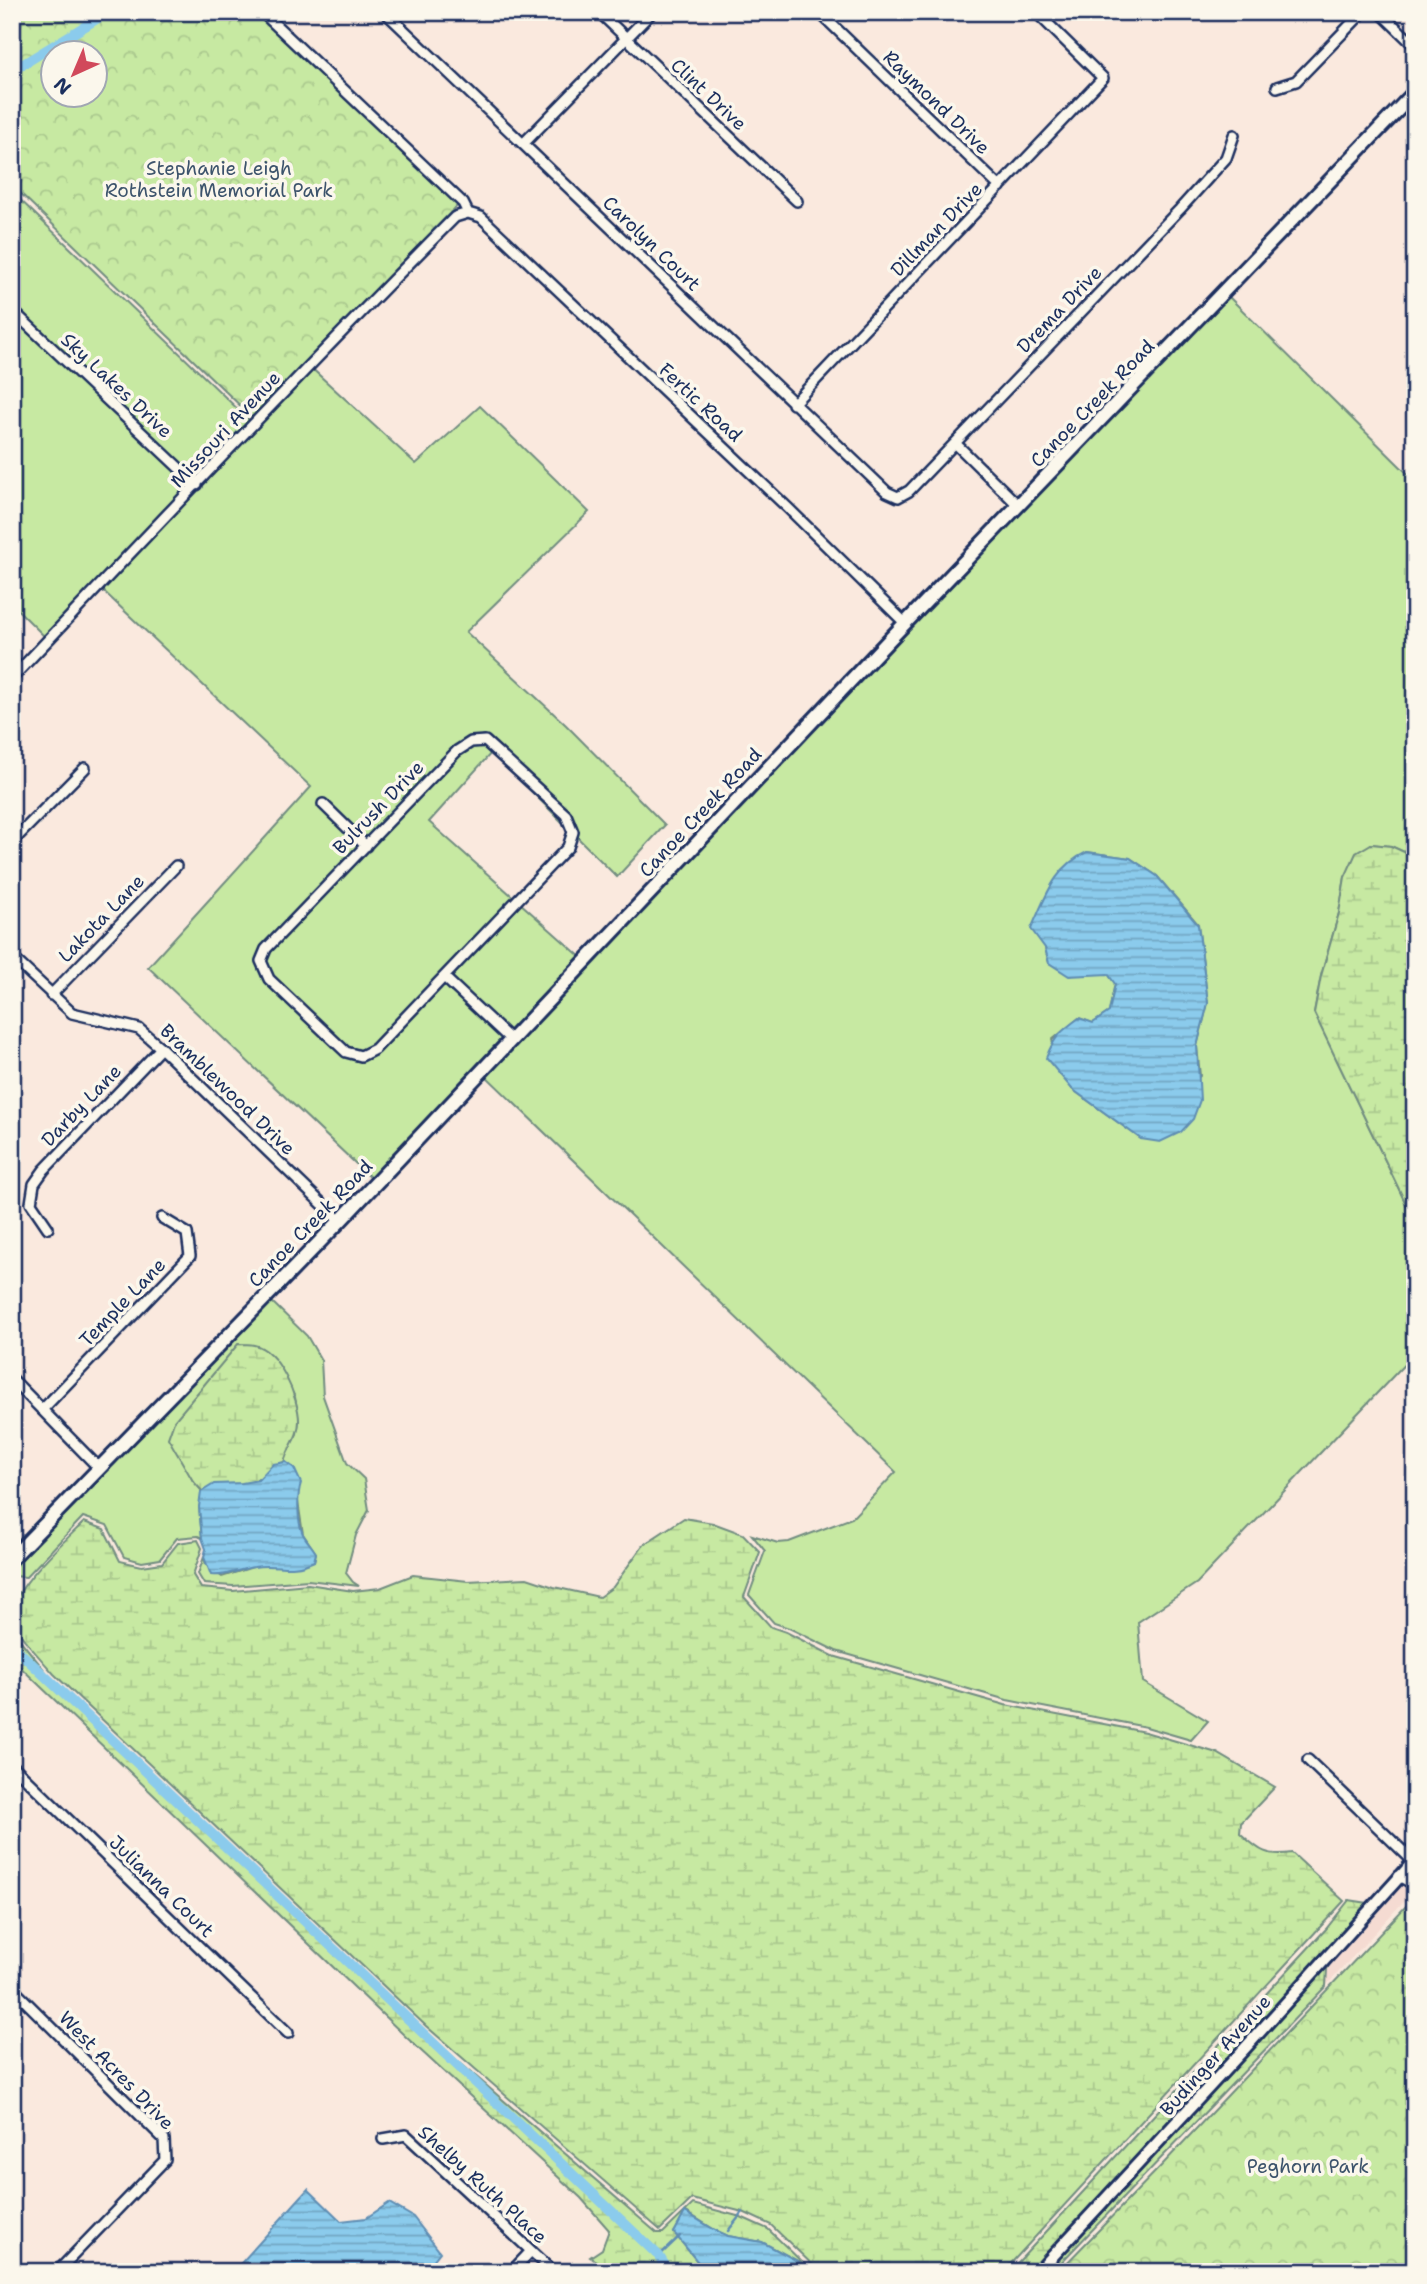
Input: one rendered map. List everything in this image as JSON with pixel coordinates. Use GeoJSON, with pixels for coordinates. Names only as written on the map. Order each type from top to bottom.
{"type":"FeatureCollection","features":[{"type":"Feature","properties":{"kind":"main road","name":"Canoe Creek Road"},"geometry":{"type":"LineString","coordinates":[[12,1558],[340,1221],[905,623],[1415,92]]}},
{"type":"Feature","properties":{"kind":"street","name":"Fertic Road"},"geometry":{"type":"LineString","coordinates":[[262,12],[463,203],[468,213],[481,217],[788,508],[905,623]]}},
{"type":"Feature","properties":{"kind":"street","name":"Carolyn Court"},"geometry":{"type":"LineString","coordinates":[[385,12],[793,404],[887,492],[898,496]]}},
{"type":"Feature","properties":{"kind":"street","name":"Clint Drive"},"geometry":{"type":"LineString","coordinates":[[599,12],[797,201]]}},
{"type":"Feature","properties":{"kind":"street"},"geometry":{"type":"LineString","coordinates":[[523,144],[652,12]]}},
{"type":"Feature","properties":{"kind":"street","name":"Raymond Drive"},"geometry":{"type":"LineString","coordinates":[[819,12],[1000,187]]}},
{"type":"Feature","properties":{"kind":"street","name":"Dillman Drive"},"geometry":{"type":"LineString","coordinates":[[793,404],[1104,78],[1036,12]]}},
{"type":"Feature","properties":{"kind":"street"},"geometry":{"type":"LineString","coordinates":[[1277,87],[1296,81],[1363,12]]}},
{"type":"Feature","properties":{"kind":"street"},"geometry":{"type":"LineString","coordinates":[[1380,12],[1415,46]]}},
{"type":"Feature","properties":{"kind":"street","name":"Drema Drive"},"geometry":{"type":"LineString","coordinates":[[898,496],[909,491],[956,444],[1199,188],[1226,158],[1234,135]]}},
{"type":"Feature","properties":{"kind":"street","name":"Missouri Avenue"},"geometry":{"type":"LineString","coordinates":[[12,678],[312,361],[455,217],[468,213]]}},
{"type":"Feature","properties":{"kind":"street","name":"Sky Lakes Drive"},"geometry":{"type":"LineString","coordinates":[[12,310],[197,485]]}},
{"type":"Feature","properties":{"kind":"street"},"geometry":{"type":"LineString","coordinates":[[956,444],[1019,506]]}},
{"type":"Feature","properties":{"kind":"street","name":"Bulrush Drive"},"geometry":{"type":"LineString","coordinates":[[485,741],[566,815],[573,832],[568,846],[444,977],[375,1049],[361,1056],[346,1052],[269,979],[261,961],[266,949],[457,751],[471,742],[485,741]]}},
{"type":"Feature","properties":{"kind":"street"},"geometry":{"type":"LineString","coordinates":[[12,842],[85,768]]}},
{"type":"Feature","properties":{"kind":"street"},"geometry":{"type":"LineString","coordinates":[[323,804],[366,846]]}},
{"type":"Feature","properties":{"kind":"street","name":"Lakota Lane"},"geometry":{"type":"LineString","coordinates":[[51,995],[176,866]]}},
{"type":"Feature","properties":{"kind":"street","name":"Bramblewood Drive"},"geometry":{"type":"LineString","coordinates":[[12,957],[72,1013],[139,1029],[340,1221]]}},
{"type":"Feature","properties":{"kind":"street"},"geometry":{"type":"LineString","coordinates":[[444,977],[511,1040]]}},
{"type":"Feature","properties":{"kind":"street","name":"Darby Lane"},"geometry":{"type":"LineString","coordinates":[[48,1228],[31,1203],[34,1184],[44,1170],[161,1048]]}},
{"type":"Feature","properties":{"kind":"street","name":"Temple Lane"},"geometry":{"type":"LineString","coordinates":[[42,1410],[190,1256],[187,1233],[162,1218]]}},
{"type":"Feature","properties":{"kind":"street"},"geometry":{"type":"LineString","coordinates":[[12,1379],[99,1468]]}},
{"type":"Feature","properties":{"kind":"street"},"geometry":{"type":"LineString","coordinates":[[1308,1760],[1414,1860]]}},
{"type":"Feature","properties":{"kind":"street","name":"Julianna Court"},"geometry":{"type":"LineString","coordinates":[[12,1765],[288,2033]]}},
{"type":"Feature","properties":{"kind":"street","name":"Budinger Avenue"},"geometry":{"type":"LineString","coordinates":[[1038,2272],[1238,2056],[1414,1860]]}},
{"type":"Feature","properties":{"kind":"street"},"geometry":{"type":"LineString","coordinates":[[1399,1876],[1415,1885]]}},
{"type":"Feature","properties":{"kind":"street","name":"West Acres Drive"},"geometry":{"type":"LineString","coordinates":[[12,1988],[164,2139],[165,2160],[57,2272]]}},
{"type":"Feature","properties":{"kind":"street","name":"Shelby Ruth Place"},"geometry":{"type":"LineString","coordinates":[[383,2139],[405,2136],[554,2272]]}},
{"type":"Feature","properties":{"kind":"street"},"geometry":{"type":"LineString","coordinates":[[511,2272],[531,2251]]}},
{"type":"Feature","properties":{"kind":"shaded area"},"geometry":{"type":"Polygon","coordinates":[[[1415,1867],[1415,1904],[1407,1900],[1403,1902],[1326,1986],[1327,1969],[1332,1959],[1415,1867]]]}},
{"type":"Feature","properties":{"kind":"green space","name":"Stephanie Leigh Rothstein Memorial Park"},"geometry":{"type":"Polygon","coordinates":[[[12,12],[260,12],[459,204],[252,417],[12,185],[12,12]]]}},
{"type":"Feature","properties":{"kind":"green space"},"geometry":{"type":"Polygon","coordinates":[[[12,192],[249,420],[308,365],[416,464],[480,406],[589,512],[466,632],[566,725],[665,825],[617,877],[492,752],[429,822],[582,958],[372,1179],[148,967],[311,787],[97,585],[46,638],[12,604],[12,192]]]}},
{"type":"Feature","properties":{"kind":"green space"},"geometry":{"type":"Polygon","coordinates":[[[1228,296],[1415,481],[1415,857],[1391,846],[1371,844],[1345,877],[1339,913],[1314,1012],[1409,1210],[1415,1215],[1415,1353],[1197,1583],[1138,1622],[1143,1682],[1208,1721],[1191,1740],[1146,1727],[1007,1700],[836,1651],[774,1623],[749,1595],[765,1551],[752,1535],[778,1543],[789,1542],[852,1518],[896,1472],[485,1075],[909,627],[1228,296]],[[1087,852],[1045,948],[1049,963],[1092,974],[1108,974],[1115,983],[1109,1012],[1093,1023],[1079,1018],[1052,1040],[1072,1089],[1141,1139],[1200,1076],[1197,1046],[1208,1003],[1198,924],[1157,876],[1130,858],[1087,852]]]}},
{"type":"Feature","properties":{"kind":"green space"},"geometry":{"type":"Polygon","coordinates":[[[1371,844],[1391,846],[1415,857],[1415,1215],[1409,1210],[1314,1013],[1321,976],[1339,913],[1345,877],[1356,853],[1371,844]]]}},
{"type":"Feature","properties":{"kind":"green space"},"geometry":{"type":"Polygon","coordinates":[[[270,1300],[307,1336],[321,1360],[323,1396],[347,1463],[364,1479],[369,1510],[356,1535],[346,1573],[359,1586],[308,1580],[233,1586],[204,1584],[198,1574],[204,1557],[206,1565],[222,1577],[256,1566],[314,1561],[316,1553],[303,1534],[297,1495],[284,1462],[297,1434],[299,1421],[295,1397],[276,1362],[179,1453],[193,1481],[203,1492],[199,1507],[202,1538],[177,1538],[160,1559],[142,1562],[124,1557],[107,1525],[83,1517],[26,1577],[12,1576],[12,1565],[270,1300]]]}},
{"type":"Feature","properties":{"kind":"green space"},"geometry":{"type":"Polygon","coordinates":[[[238,1344],[254,1345],[263,1349],[279,1365],[295,1401],[299,1426],[284,1462],[274,1466],[261,1478],[250,1483],[217,1485],[203,1492],[193,1481],[168,1438],[174,1421],[238,1344]]]}},
{"type":"Feature","properties":{"kind":"green space"},"geometry":{"type":"Polygon","coordinates":[[[684,1518],[713,1523],[743,1534],[760,1552],[744,1597],[771,1627],[833,1656],[1005,1705],[1145,1732],[1217,1753],[1275,1787],[1241,1823],[1240,1833],[1263,1851],[1275,1854],[1292,1853],[1344,1901],[1003,2272],[820,2272],[771,2225],[743,2212],[692,2199],[660,2230],[426,2026],[54,1674],[12,1622],[12,1611],[26,1584],[50,1555],[84,1522],[104,1529],[120,1561],[142,1566],[162,1563],[178,1543],[198,1540],[202,1548],[193,1575],[201,1588],[233,1591],[308,1584],[353,1591],[380,1588],[413,1575],[468,1581],[527,1578],[599,1597],[613,1587],[643,1545],[684,1518]]]}},
{"type":"Feature","properties":{"kind":"green space"},"geometry":{"type":"Polygon","coordinates":[[[12,1630],[50,1677],[422,2030],[657,2233],[663,2233],[693,2204],[741,2217],[768,2229],[805,2265],[762,2242],[728,2236],[686,2212],[674,2233],[706,2272],[612,2272],[590,2257],[602,2249],[609,2230],[581,2198],[406,2037],[12,1659],[12,1630]]]}},
{"type":"Feature","properties":{"kind":"green space"},"geometry":{"type":"Polygon","coordinates":[[[1349,1900],[1368,1903],[1031,2272],[1009,2272],[1326,1929],[1349,1900]]]}},
{"type":"Feature","properties":{"kind":"green space","name":"Peghorn Park"},"geometry":{"type":"Polygon","coordinates":[[[1407,1905],[1415,1910],[1415,2272],[1058,2272],[1162,2165],[1407,1905]]]}},
{"type":"Feature","properties":{"kind":"green space"},"geometry":{"type":"Polygon","coordinates":[[[1332,1959],[1327,1969],[1326,1986],[1052,2272],[1045,2272],[1097,2218],[1332,1959]]]}},
{"type":"Feature","properties":{"kind":"water"},"geometry":{"type":"Polygon","coordinates":[[[1087,852],[1130,858],[1157,876],[1198,925],[1208,1003],[1197,1046],[1200,1100],[1193,1119],[1181,1132],[1160,1142],[1141,1139],[1072,1089],[1046,1058],[1059,1035],[1079,1018],[1093,1023],[1109,1012],[1115,984],[1108,974],[1069,976],[1049,963],[1045,948],[1031,929],[1058,875],[1087,852]]]}},
{"type":"Feature","properties":{"kind":"water"},"geometry":{"type":"Polygon","coordinates":[[[286,1462],[294,1468],[301,1483],[298,1501],[300,1522],[303,1534],[316,1553],[314,1561],[306,1565],[262,1566],[211,1575],[204,1557],[206,1549],[202,1538],[199,1507],[201,1492],[214,1484],[258,1480],[273,1464],[286,1462]]]}},
{"type":"Feature","properties":{"kind":"water"},"geometry":{"type":"Polygon","coordinates":[[[308,2189],[341,2221],[366,2218],[389,2203],[413,2217],[440,2252],[424,2272],[233,2272],[308,2189]]]}},
{"type":"Feature","properties":{"kind":"water"},"geometry":{"type":"Polygon","coordinates":[[[685,2212],[728,2236],[762,2242],[813,2272],[706,2272],[674,2233],[685,2212]]]}},
{"type":"Feature","properties":{"kind":"waterway"},"geometry":{"type":"LineString","coordinates":[[12,71],[108,12]]}},
{"type":"Feature","properties":{"kind":"waterway"},"geometry":{"type":"LineString","coordinates":[[12,1645],[659,2256],[669,2272]]}},
{"type":"Feature","properties":{"kind":"waterway"},"geometry":{"type":"LineString","coordinates":[[728,2231],[743,2212]]}},
{"type":"Feature","properties":{"kind":"waterway"},"geometry":{"type":"LineString","coordinates":[[659,2256],[680,2236]]}}]}
